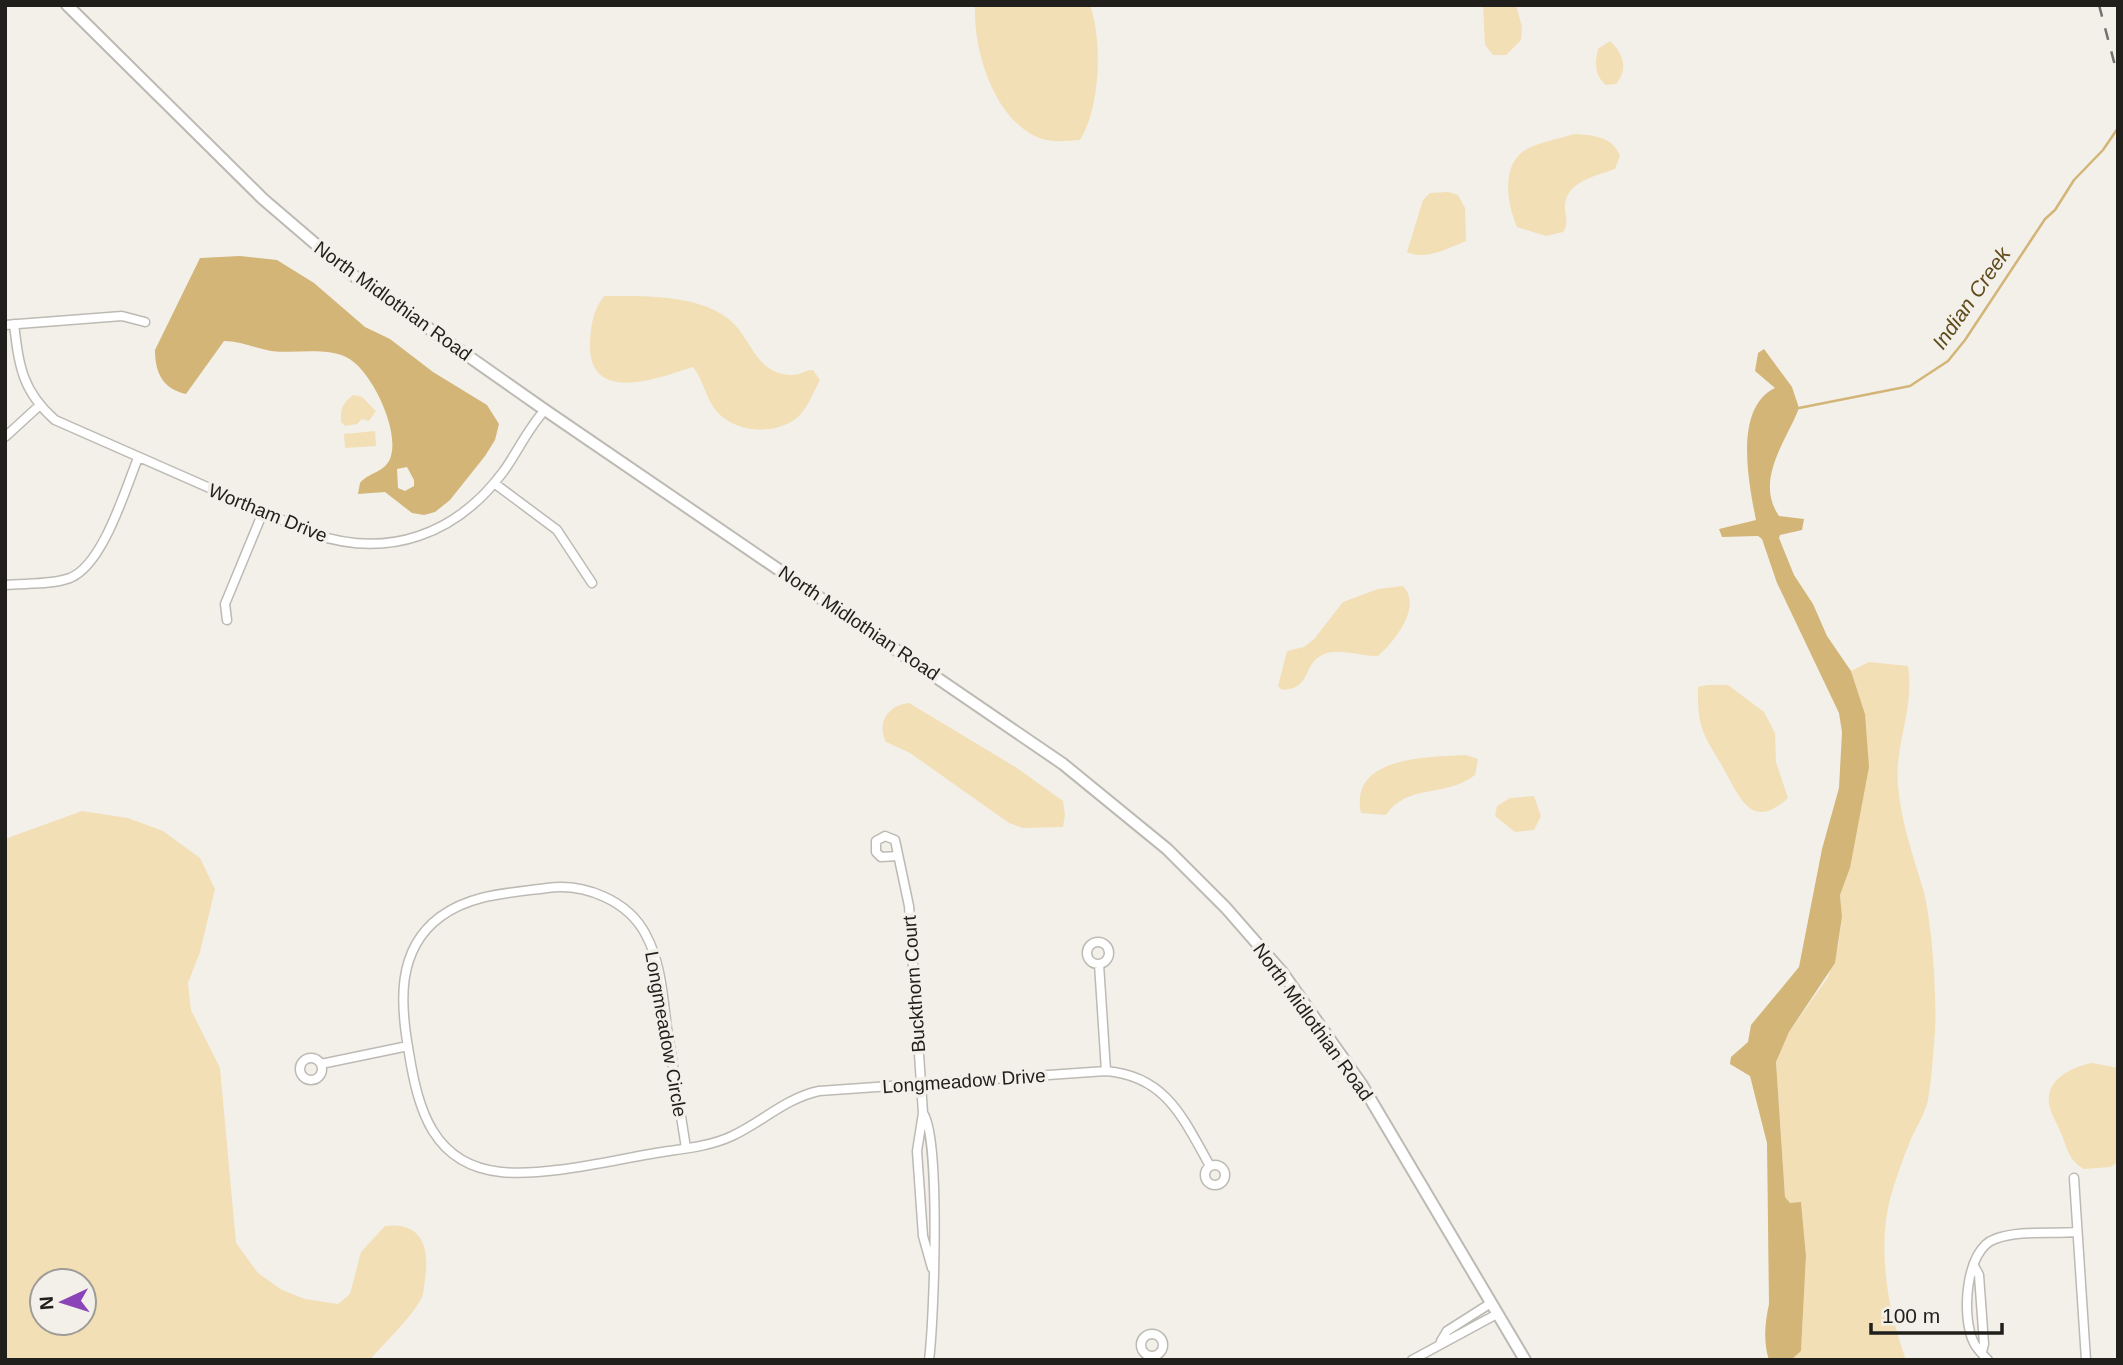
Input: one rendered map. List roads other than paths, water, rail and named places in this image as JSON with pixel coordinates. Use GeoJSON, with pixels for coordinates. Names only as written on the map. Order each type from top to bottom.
{"type":"FeatureCollection","features":[{"type":"Feature","properties":{"kind":"main road","name":"North Midlothian Road"},"geometry":{"type":"LineString","coordinates":[[67,5],[184,123],[291,224],[392,304],[995,716],[1099,791],[1167,849],[1226,908],[1282,972],[1362,1086],[1525,1360]]}},
{"type":"Feature","properties":{"kind":"street"},"geometry":{"type":"LineString","coordinates":[[10,324],[122,316],[145,323]]}},
{"type":"Feature","properties":{"kind":"street","name":"Wortham Drive"},"geometry":{"type":"LineString","coordinates":[[10,324],[21,375],[40,405],[67,427],[330,540],[355,544],[399,543],[450,524],[476,504],[494,483],[545,410]]}},
{"type":"Feature","properties":{"kind":"street"},"geometry":{"type":"LineString","coordinates":[[5,437],[40,405]]}},
{"type":"Feature","properties":{"kind":"street"},"geometry":{"type":"LineString","coordinates":[[5,585],[70,578],[83,570],[103,542],[138,458]]}},
{"type":"Feature","properties":{"kind":"street"},"geometry":{"type":"LineString","coordinates":[[494,483],[557,530],[592,583]]}},
{"type":"Feature","properties":{"kind":"street"},"geometry":{"type":"LineString","coordinates":[[227,620],[225,604],[262,512]]}},
{"type":"Feature","properties":{"kind":"street","name":"Buckthorn Court"},"geometry":{"type":"LineString","coordinates":[[898,856],[909,906],[923,1113],[930,1137],[935,1249],[929,1360]]}},
{"type":"Feature","properties":{"kind":"street","name":"Longmeadow Circle"},"geometry":{"type":"LineString","coordinates":[[556,887],[594,893],[633,916],[653,951],[686,1148],[521,1172],[485,1168],[448,1149],[427,1123],[416,1093],[408,1046],[403,978],[417,943],[439,918],[462,904],[491,895],[556,887]]}},
{"type":"Feature","properties":{"kind":"street"},"geometry":{"type":"LineString","coordinates":[[1099,964],[1106,1071]]}},
{"type":"Feature","properties":{"kind":"street"},"geometry":{"type":"LineString","coordinates":[[321,1064],[408,1046]]}},
{"type":"Feature","properties":{"kind":"street","name":"Longmeadow Drive"},"geometry":{"type":"LineString","coordinates":[[686,1148],[733,1136],[807,1094],[1106,1071],[1134,1076],[1159,1088],[1190,1130],[1210,1166]]}},
{"type":"Feature","properties":{"kind":"street","name":"Buckthorn Court"},"geometry":{"type":"LineString","coordinates":[[923,1113],[918,1137],[918,1163],[923,1236],[932,1268]]}},
{"type":"Feature","properties":{"kind":"street"},"geometry":{"type":"LineString","coordinates":[[2074,1178],[2087,1360]]}},
{"type":"Feature","properties":{"kind":"street"},"geometry":{"type":"LineString","coordinates":[[1985,1356],[1972,1337],[1968,1279],[1986,1244],[1996,1238],[2077,1232]]}},
{"type":"Feature","properties":{"kind":"street"},"geometry":{"type":"LineString","coordinates":[[1412,1360],[1441,1341],[1447,1331],[1491,1303]]}},
{"type":"Feature","properties":{"kind":"street"},"geometry":{"type":"LineString","coordinates":[[1441,1341],[1452,1341],[1497,1314]]}},
{"type":"Feature","properties":{"kind":"waterway","name":"Indian Creek"},"geometry":{"type":"LineString","coordinates":[[1799,408],[1910,386],[1948,361],[1965,340],[2045,219],[2055,210],[2074,180],[2103,150],[2118,128]]}},
{"type":"Feature","properties":{"kind":"railway"},"geometry":{"type":"LineString","coordinates":[[2099,5],[2118,77]]}}]}
